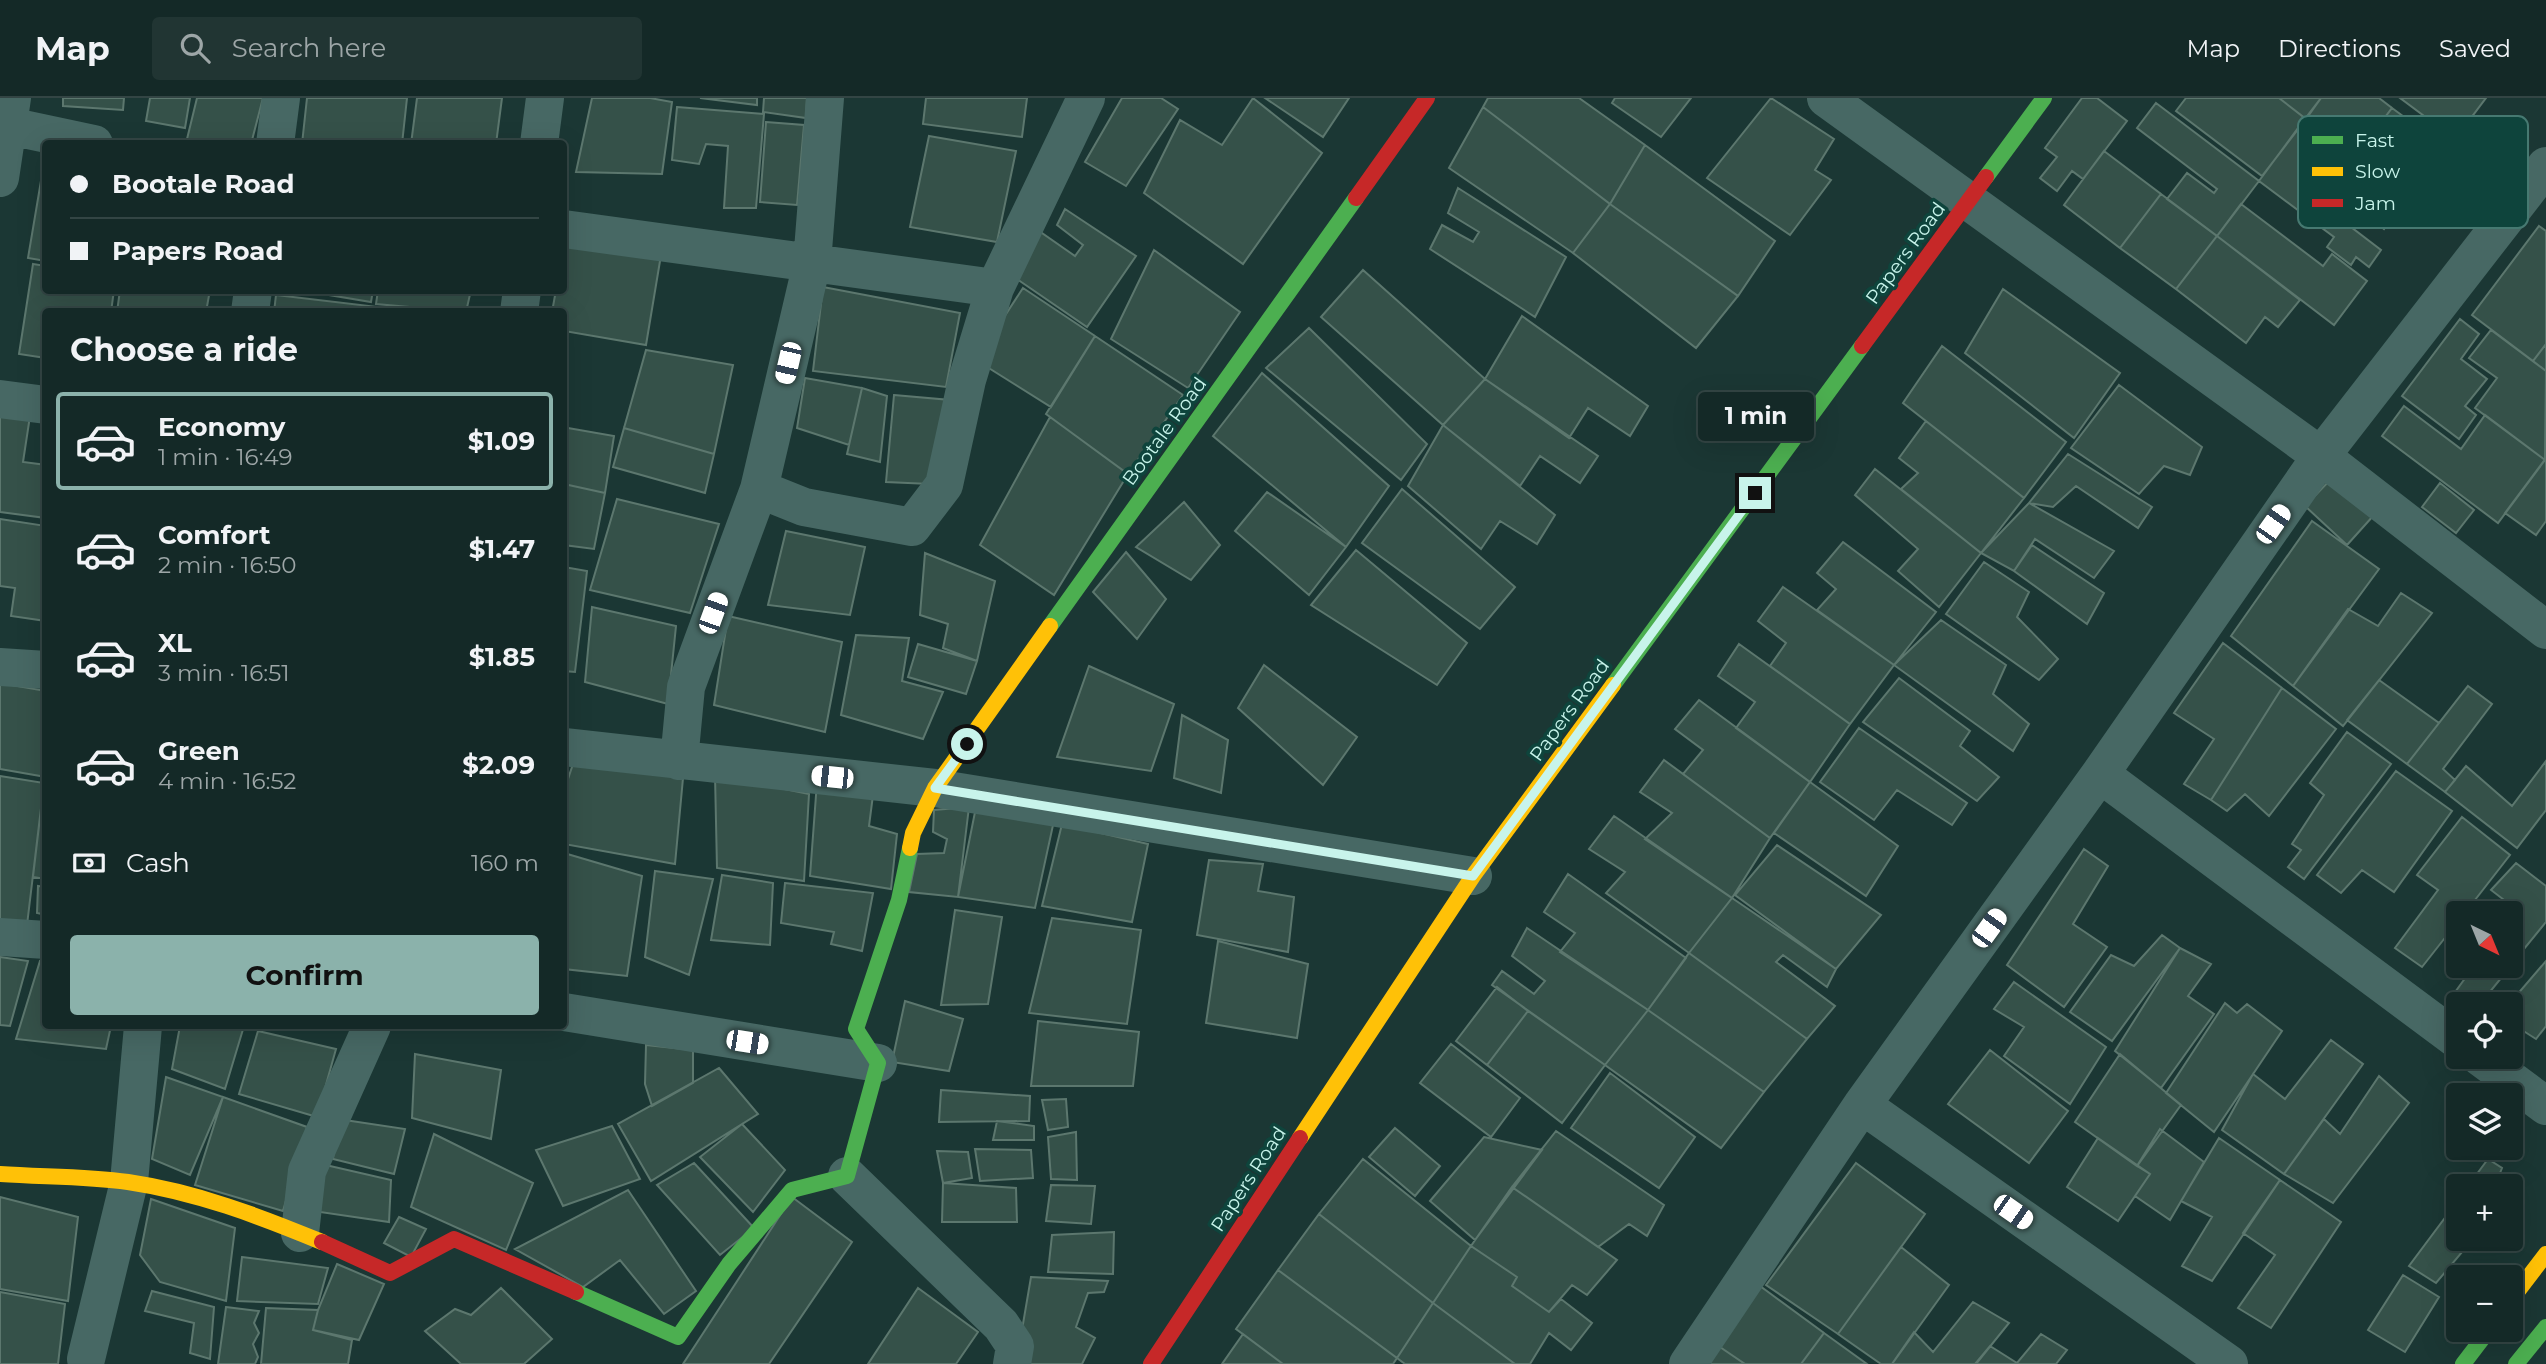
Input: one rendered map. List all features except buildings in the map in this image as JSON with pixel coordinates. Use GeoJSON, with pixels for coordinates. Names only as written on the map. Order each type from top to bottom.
{"type":"FeatureCollection","features":[{"type":"Feature","properties":{"kind":"street"},"geometry":{"type":"LineString","coordinates":[[276,140],[281,98]]}},
{"type":"Feature","properties":{"kind":"street"},"geometry":{"type":"LineString","coordinates":[[540,140],[545,98]]}},
{"type":"Feature","properties":{"kind":"street"},"geometry":{"type":"LineString","coordinates":[[678,761],[686,687],[759,489],[812,263],[825,98]]}},
{"type":"Feature","properties":{"kind":"street"},"geometry":{"type":"LineString","coordinates":[[759,489],[804,506],[912,527],[944,485],[967,380],[995,288],[1086,98]]}},
{"type":"Feature","properties":{"kind":"street","name":"Bootale Road"},"geometry":{"type":"LineString","coordinates":[[878,1063],[856,1029],[899,900],[913,833],[935,788],[1427,98]]}},
{"type":"Feature","properties":{"kind":"street"},"geometry":{"type":"LineString","coordinates":[[1826,98],[2320,456],[2546,630]]}},
{"type":"Feature","properties":{"kind":"street","name":"Papers Road"},"geometry":{"type":"LineString","coordinates":[[1151,1364],[1473,876],[2044,98]]}},
{"type":"Feature","properties":{"kind":"street"},"geometry":{"type":"LineString","coordinates":[[0,178],[7,116],[82,140]]}},
{"type":"Feature","properties":{"kind":"street"},"geometry":{"type":"LineString","coordinates":[[2528,189],[2546,166]]}},
{"type":"Feature","properties":{"kind":"street"},"geometry":{"type":"LineString","coordinates":[[1688,1364],[1863,1105],[2099,774],[2320,456],[2498,228]]}},
{"type":"Feature","properties":{"kind":"street"},"geometry":{"type":"LineString","coordinates":[[567,229],[995,288]]}},
{"type":"Feature","properties":{"kind":"street"},"geometry":{"type":"LineString","coordinates":[[0,399],[42,404]]}},
{"type":"Feature","properties":{"kind":"street"},"geometry":{"type":"LineString","coordinates":[[0,667],[42,670]]}},
{"type":"Feature","properties":{"kind":"street"},"geometry":{"type":"LineString","coordinates":[[567,747],[935,788],[1473,876]]}},
{"type":"Feature","properties":{"kind":"street"},"geometry":{"type":"LineString","coordinates":[[2099,774],[2446,1031]]}},
{"type":"Feature","properties":{"kind":"street"},"geometry":{"type":"LineString","coordinates":[[0,937],[42,940]]}},
{"type":"Feature","properties":{"kind":"street"},"geometry":{"type":"LineString","coordinates":[[567,1012],[878,1063],[846,1176]]}},
{"type":"Feature","properties":{"kind":"street"},"geometry":{"type":"LineString","coordinates":[[86,1359],[128,1182],[143,1029]]}},
{"type":"Feature","properties":{"kind":"street"},"geometry":{"type":"LineString","coordinates":[[300,1233],[307,1171],[371,1029]]}},
{"type":"Feature","properties":{"kind":"street"},"geometry":{"type":"LineString","coordinates":[[2496,1069],[2546,1106]]}},
{"type":"Feature","properties":{"kind":"street"},"geometry":{"type":"LineString","coordinates":[[1863,1105],[2229,1364]]}},
{"type":"Feature","properties":{"kind":"street"},"geometry":{"type":"LineString","coordinates":[[0,1174],[128,1182],[213,1201],[300,1233],[390,1273],[454,1239],[678,1337],[729,1264],[792,1190],[846,1176]]}},
{"type":"Feature","properties":{"kind":"street"},"geometry":{"type":"LineString","coordinates":[[846,1176],[1001,1325],[1016,1346],[1013,1364]]}},
{"type":"Feature","properties":{"kind":"street"},"geometry":{"type":"LineString","coordinates":[[2523,1284],[2546,1254]]}},
{"type":"Feature","properties":{"kind":"street"},"geometry":{"type":"LineString","coordinates":[[2516,1364],[2546,1327]]}},
{"type":"Feature","properties":{"kind":"street"},"geometry":{"type":"LineString","coordinates":[[2463,1364],[2480,1342]]}},
{"type":"Feature","properties":{"kind":"traffic: fast"},"geometry":{"type":"LineString","coordinates":[[1986,177],[2044,98]]}},
{"type":"Feature","properties":{"kind":"traffic: fast"},"geometry":{"type":"LineString","coordinates":[[1050,626],[1356,198]]}},
{"type":"Feature","properties":{"kind":"traffic: fast"},"geometry":{"type":"LineString","coordinates":[[1613,685],[1862,346]]}},
{"type":"Feature","properties":{"kind":"traffic: fast"},"geometry":{"type":"LineString","coordinates":[[576,1292],[678,1337],[729,1264],[792,1190],[847,1176],[878,1063],[856,1029],[899,900],[910,848]]}},
{"type":"Feature","properties":{"kind":"traffic: fast"},"geometry":{"type":"LineString","coordinates":[[2516,1364],[2546,1327]]}},
{"type":"Feature","properties":{"kind":"traffic: fast"},"geometry":{"type":"LineString","coordinates":[[2463,1364],[2480,1342]]}},
{"type":"Feature","properties":{"kind":"traffic: slow"},"geometry":{"type":"LineString","coordinates":[[910,848],[913,833],[935,788],[1050,626]]}},
{"type":"Feature","properties":{"kind":"traffic: slow"},"geometry":{"type":"LineString","coordinates":[[1300,1138],[1473,876],[1613,685]]}},
{"type":"Feature","properties":{"kind":"traffic: slow"},"geometry":{"type":"LineString","coordinates":[[0,1174],[96,1179],[153,1186],[227,1206],[322,1242]]}},
{"type":"Feature","properties":{"kind":"traffic: slow"},"geometry":{"type":"LineString","coordinates":[[2523,1284],[2546,1254]]}},
{"type":"Feature","properties":{"kind":"traffic: jam"},"geometry":{"type":"LineString","coordinates":[[1356,198],[1427,98]]}},
{"type":"Feature","properties":{"kind":"traffic: jam"},"geometry":{"type":"LineString","coordinates":[[1862,346],[1986,177]]}},
{"type":"Feature","properties":{"kind":"traffic: jam"},"geometry":{"type":"LineString","coordinates":[[1151,1364],[1300,1138]]}},
{"type":"Feature","properties":{"kind":"traffic: jam"},"geometry":{"type":"LineString","coordinates":[[322,1242],[390,1273],[454,1239],[576,1292]]}},
{"type":"Feature","properties":{"kind":"route"},"geometry":{"type":"LineString","coordinates":[[967,744],[935,788],[1473,876],[1755,493]]}}]}
